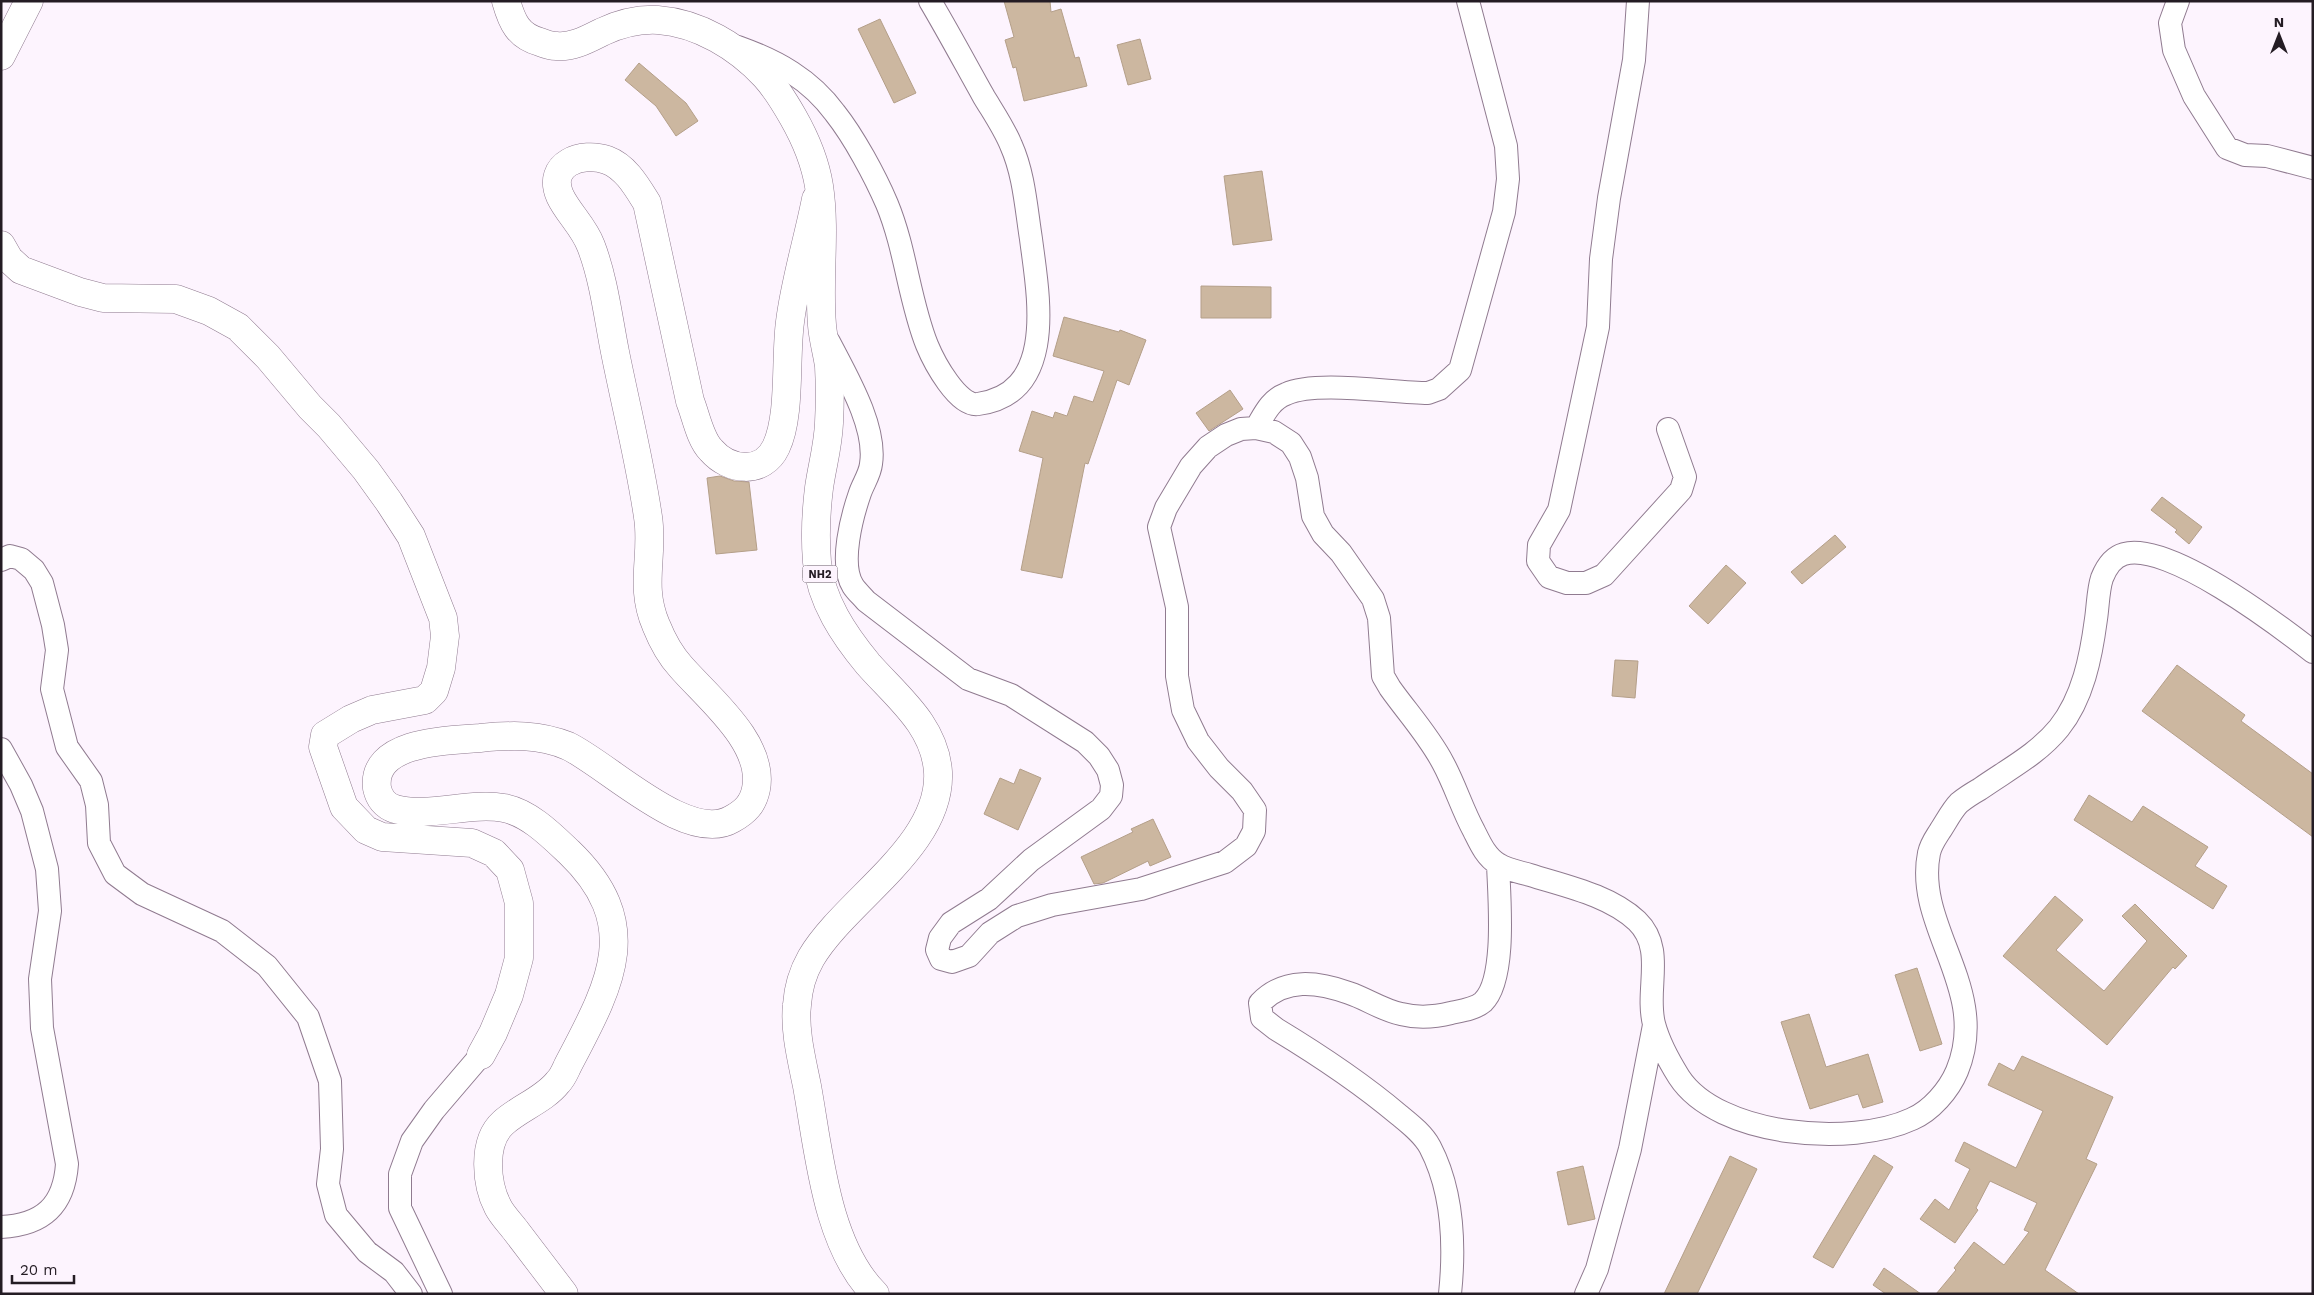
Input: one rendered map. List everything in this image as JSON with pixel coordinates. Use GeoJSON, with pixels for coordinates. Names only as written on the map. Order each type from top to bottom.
{"type":"FeatureCollection","features":[{"type":"Feature","properties":{"kind":"main road"},"geometry":{"type":"LineString","coordinates":[[1,56],[29,1]]}},
{"type":"Feature","properties":{"kind":"main road","name":"NH2"},"geometry":{"type":"LineString","coordinates":[[506,1],[519,32],[531,40],[559,47],[582,42],[630,22],[657,20],[697,28],[721,41],[745,58],[766,77],[786,104],[807,142],[819,185],[822,328],[829,364],[830,419],[826,455],[819,484],[816,523],[818,565],[828,602],[842,630],[869,665],[910,708],[929,737],[938,771],[935,801],[920,830],[889,872],[827,934],[810,960],[801,982],[796,1008],[805,1077],[819,1156],[833,1215],[848,1258],[862,1280],[875,1294]]}},
{"type":"Feature","properties":{"kind":"main road"},"geometry":{"type":"LineString","coordinates":[[564,1294],[497,1206],[490,1179],[489,1150],[497,1128],[558,1083],[587,1030],[607,982],[616,943],[607,900],[584,867],[552,836],[520,812],[499,807],[394,809],[383,803],[377,792],[377,774],[384,762],[399,751],[426,743],[511,735],[536,736],[562,744],[592,758],[629,788],[674,814],[701,825],[725,824],[747,810],[756,788],[754,760],[729,718],[682,669],[667,649],[652,618],[646,576],[649,523],[601,280],[587,235],[561,199],[557,185],[560,170],[570,160],[589,156],[611,161],[634,184],[647,203],[690,401],[699,427],[710,449],[725,463],[746,468],[763,464],[776,448],[784,427],[790,322],[819,185]]}},
{"type":"Feature","properties":{"kind":"main road"},"geometry":{"type":"LineString","coordinates":[[1,245],[8,258],[21,270],[80,292],[103,298],[176,299],[209,311],[238,327],[268,357],[366,470],[411,536],[443,618],[445,636],[441,668],[434,691],[425,700],[372,710],[351,719],[325,735],[323,747],[344,807],[366,830],[382,837],[472,843],[494,853],[510,870],[519,903],[519,958],[509,995],[493,1033],[481,1055]]}},
{"type":"Feature","properties":{"kind":"street"},"geometry":{"type":"LineString","coordinates":[[721,41],[760,55],[794,72],[835,112],[871,172],[887,205],[908,273],[927,346],[951,388],[966,403],[976,405],[996,400],[1020,383],[1033,358],[1038,333],[1040,303],[1022,177],[1011,144],[930,1]]}},
{"type":"Feature","properties":{"kind":"street"},"geometry":{"type":"LineString","coordinates":[[1256,428],[1269,406],[1284,394],[1305,388],[1428,393],[1439,389],[1460,370],[1504,212],[1508,178],[1506,146],[1468,1]]}},
{"type":"Feature","properties":{"kind":"street"},"geometry":{"type":"LineString","coordinates":[[1638,1],[1634,60],[1600,259],[1598,327],[1559,510],[1539,545],[1538,561],[1549,577],[1567,583],[1586,583],[1604,575],[1666,510],[1681,490],[1685,477],[1668,429]]}},
{"type":"Feature","properties":{"kind":"street"},"geometry":{"type":"LineString","coordinates":[[2178,1],[2170,23],[2174,50],[2194,96],[2226,148],[2245,155],[2267,156],[2313,168]]}},
{"type":"Feature","properties":{"kind":"street"},"geometry":{"type":"LineString","coordinates":[[822,328],[850,382],[866,425],[870,442],[871,465],[860,493],[850,529],[847,552],[847,569],[853,586],[866,600],[968,679],[1011,695],[1085,742],[1099,756],[1108,770],[1112,785],[1111,796],[1101,809],[1031,860],[989,899],[951,923],[940,938],[936,950],[941,959],[952,962],[969,956],[990,933],[1017,916],[1052,905],[1141,889],[1225,862],[1246,846],[1254,831],[1255,810],[1242,791],[1219,768],[1198,741],[1183,710],[1176,676],[1176,607],[1159,527],[1166,508],[1192,466],[1208,447],[1226,435],[1240,429],[1256,428],[1274,432],[1291,443],[1300,457],[1307,478],[1313,516],[1324,534],[1341,553],[1373,600],[1379,618],[1383,676],[1440,757],[1483,850],[1498,864],[1567,886],[1613,904],[1635,919],[1650,936],[1654,962],[1652,984],[1654,1024],[1630,1149],[1597,1269],[1586,1294]]}},
{"type":"Feature","properties":{"kind":"street"},"geometry":{"type":"LineString","coordinates":[[1654,1024],[1666,1056],[1683,1083],[1708,1104],[1739,1119],[1783,1132],[1836,1135],[1880,1128],[1914,1119],[1939,1099],[1956,1074],[1966,1043],[1966,1016],[1960,988],[1929,892],[1926,872],[1931,845],[1958,804],[2039,750],[2059,729],[2074,707],[2094,640],[2102,578],[2112,560],[2125,553],[2143,552],[2205,576],[2313,652]]}},
{"type":"Feature","properties":{"kind":"street"},"geometry":{"type":"LineString","coordinates":[[1,560],[10,556],[21,559],[34,570],[42,583],[53,625],[57,650],[52,688],[67,747],[91,781],[97,804],[99,843],[115,874],[142,894],[222,931],[267,966],[308,1016],[330,1081],[332,1149],[328,1184],[336,1215],[367,1252],[394,1272],[411,1294]]}},
{"type":"Feature","properties":{"kind":"street"},"geometry":{"type":"LineString","coordinates":[[1,749],[32,811],[47,869],[50,911],[40,979],[42,1028],[67,1164],[66,1183],[58,1202],[44,1216],[19,1226],[1,1227]]}},
{"type":"Feature","properties":{"kind":"street"},"geometry":{"type":"LineString","coordinates":[[1450,1294],[1453,1250],[1450,1218],[1445,1191],[1430,1146],[1418,1130],[1374,1094],[1262,1018],[1260,1003],[1278,989],[1298,983],[1322,986],[1350,993],[1402,1015],[1444,1015],[1467,1010],[1482,1002],[1493,984],[1498,956],[1500,921],[1498,864]]}},
{"type":"Feature","properties":{"kind":"street"},"geometry":{"type":"LineString","coordinates":[[441,1294],[400,1208],[400,1174],[412,1141],[434,1110],[481,1055]]}},
{"type":"Feature","properties":{"kind":"building"},"geometry":{"type":"Polygon","coordinates":[[[1004,1],[1050,1],[1051,12],[1061,9],[1075,58],[1079,57],[1087,86],[1024,101],[1016,67],[1013,68],[1005,40],[1014,37],[1004,1]]]}},
{"type":"Feature","properties":{"kind":"building"},"geometry":{"type":"Polygon","coordinates":[[[880,19],[916,93],[894,103],[858,29],[880,19]]]}},
{"type":"Feature","properties":{"kind":"building"},"geometry":{"type":"Polygon","coordinates":[[[1140,39],[1151,79],[1128,85],[1117,45],[1140,39]]]}},
{"type":"Feature","properties":{"kind":"building"},"geometry":{"type":"Polygon","coordinates":[[[639,63],[686,103],[698,121],[676,136],[656,106],[625,80],[639,63]]]}},
{"type":"Feature","properties":{"kind":"building"},"geometry":{"type":"Polygon","coordinates":[[[1262,171],[1272,240],[1233,245],[1224,176],[1262,171]]]}},
{"type":"Feature","properties":{"kind":"building"},"geometry":{"type":"Polygon","coordinates":[[[1201,286],[1271,287],[1271,318],[1201,318],[1201,286]]]}},
{"type":"Feature","properties":{"kind":"building"},"geometry":{"type":"Polygon","coordinates":[[[1064,317],[1119,332],[1120,330],[1146,340],[1129,385],[1117,380],[1088,464],[1085,463],[1062,578],[1021,570],[1043,458],[1019,451],[1032,411],[1053,418],[1055,412],[1067,416],[1074,396],[1093,402],[1104,371],[1053,356],[1064,317]]]}},
{"type":"Feature","properties":{"kind":"building"},"geometry":{"type":"Polygon","coordinates":[[[1230,390],[1243,409],[1209,431],[1196,413],[1230,390]]]}},
{"type":"Feature","properties":{"kind":"building"},"geometry":{"type":"Polygon","coordinates":[[[720,476],[734,481],[749,482],[757,550],[716,554],[707,478],[720,476]]]}},
{"type":"Feature","properties":{"kind":"building"},"geometry":{"type":"Polygon","coordinates":[[[2162,497],[2202,527],[2189,544],[2175,532],[2177,530],[2151,510],[2162,497]]]}},
{"type":"Feature","properties":{"kind":"building"},"geometry":{"type":"Polygon","coordinates":[[[1835,535],[1846,547],[1802,584],[1791,572],[1835,535]]]}},
{"type":"Feature","properties":{"kind":"building"},"geometry":{"type":"Polygon","coordinates":[[[1726,565],[1746,583],[1708,624],[1689,606],[1726,565]]]}},
{"type":"Feature","properties":{"kind":"building"},"geometry":{"type":"Polygon","coordinates":[[[1615,660],[1638,661],[1635,698],[1612,696],[1615,660]]]}},
{"type":"Feature","properties":{"kind":"building"},"geometry":{"type":"Polygon","coordinates":[[[2177,665],[2245,715],[2241,721],[2313,774],[2313,837],[2142,711],[2177,665]]]}},
{"type":"Feature","properties":{"kind":"building"},"geometry":{"type":"Polygon","coordinates":[[[1020,769],[1041,778],[1018,830],[984,814],[1000,778],[1014,784],[1020,769]]]}},
{"type":"Feature","properties":{"kind":"building"},"geometry":{"type":"Polygon","coordinates":[[[2089,795],[2132,822],[2143,806],[2208,847],[2195,866],[2227,886],[2213,909],[2074,820],[2089,795]]]}},
{"type":"Feature","properties":{"kind":"building"},"geometry":{"type":"Polygon","coordinates":[[[1153,819],[1171,857],[1150,866],[1148,861],[1103,883],[1094,884],[1081,857],[1133,832],[1131,829],[1153,819]]]}},
{"type":"Feature","properties":{"kind":"building"},"geometry":{"type":"Polygon","coordinates":[[[2055,896],[2083,920],[2056,950],[2104,991],[2147,941],[2122,916],[2135,904],[2187,956],[2175,969],[2173,967],[2107,1045],[2003,956],[2055,896]]]}},
{"type":"Feature","properties":{"kind":"building"},"geometry":{"type":"Polygon","coordinates":[[[1917,968],[1942,1044],[1920,1051],[1895,975],[1917,968]]]}},
{"type":"Feature","properties":{"kind":"building"},"geometry":{"type":"Polygon","coordinates":[[[1809,1014],[1826,1067],[1868,1054],[1883,1102],[1863,1108],[1858,1094],[1810,1109],[1781,1022],[1809,1014]]]}},
{"type":"Feature","properties":{"kind":"building"},"geometry":{"type":"Polygon","coordinates":[[[2022,1056],[2113,1097],[2086,1159],[2097,1164],[2045,1270],[2079,1294],[1936,1294],[1956,1270],[1954,1268],[1974,1242],[2004,1265],[2029,1232],[2024,1230],[2037,1203],[1990,1181],[1976,1208],[1978,1210],[1955,1243],[1920,1219],[1935,1199],[1949,1210],[1970,1169],[1955,1161],[1964,1142],[2016,1168],[2043,1111],[1988,1085],[1999,1063],[2014,1071],[2022,1056]]]}},
{"type":"Feature","properties":{"kind":"building"},"geometry":{"type":"Polygon","coordinates":[[[1874,1155],[1893,1167],[1833,1268],[1813,1257],[1874,1155]]]}},
{"type":"Feature","properties":{"kind":"building"},"geometry":{"type":"Polygon","coordinates":[[[1730,1156],[1757,1169],[1697,1294],[1664,1294],[1730,1156]]]}},
{"type":"Feature","properties":{"kind":"building"},"geometry":{"type":"Polygon","coordinates":[[[1583,1166],[1595,1219],[1568,1225],[1557,1172],[1583,1166]]]}},
{"type":"Feature","properties":{"kind":"building"},"geometry":{"type":"Polygon","coordinates":[[[1884,1268],[1921,1294],[1886,1294],[1873,1285],[1884,1268]]]}}]}
